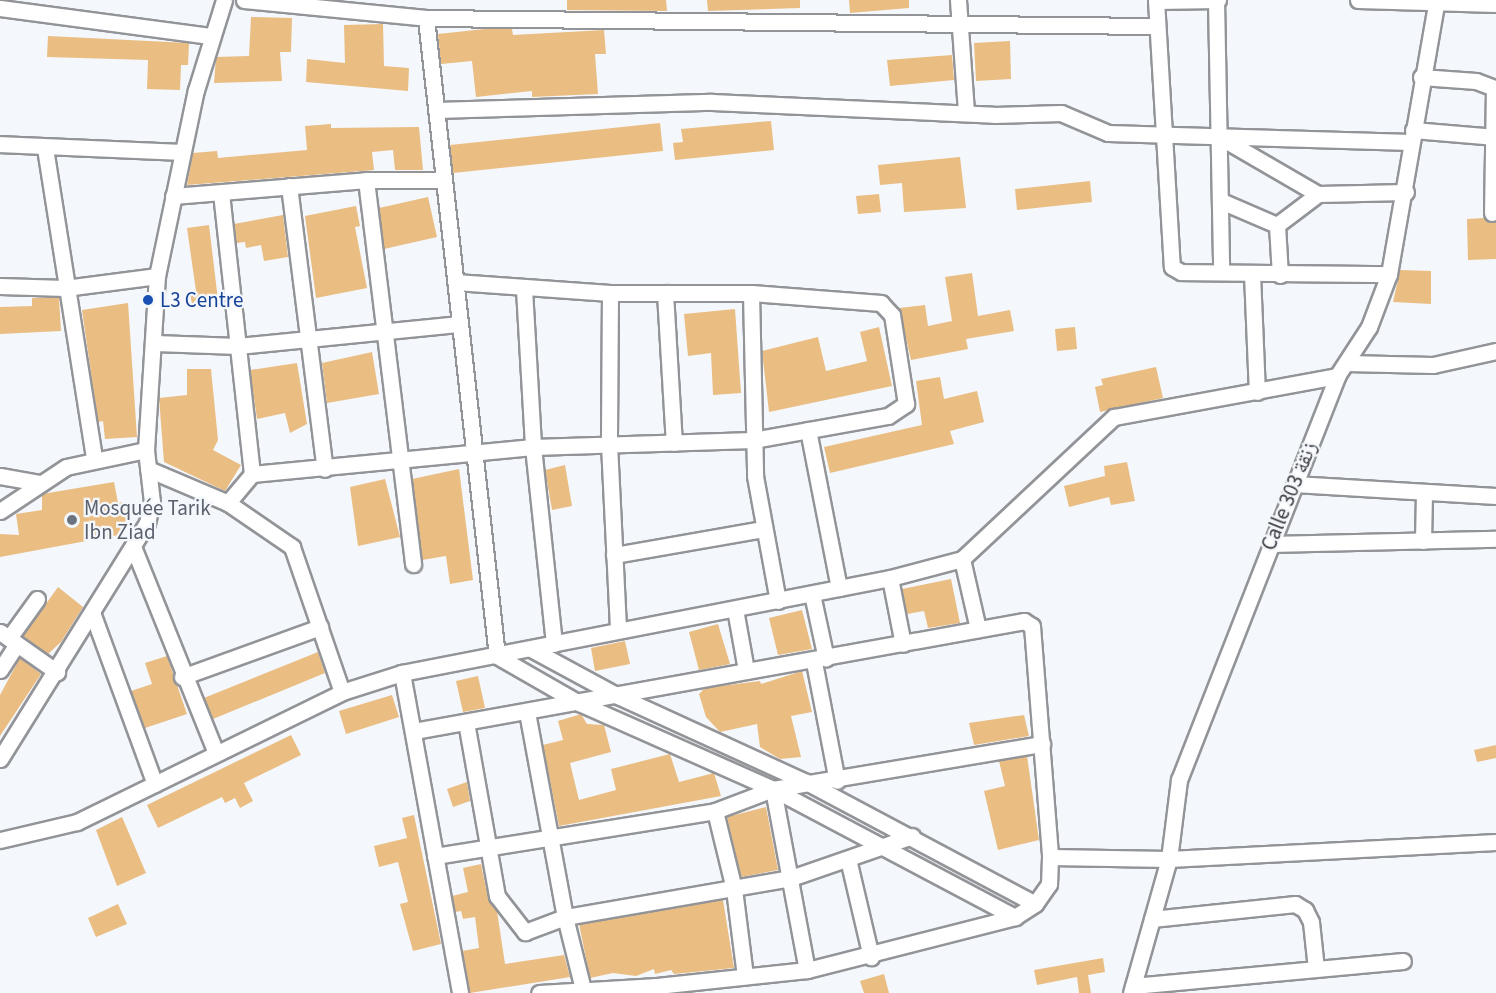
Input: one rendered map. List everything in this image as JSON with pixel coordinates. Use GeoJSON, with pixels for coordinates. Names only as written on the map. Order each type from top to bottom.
{"type":"FeatureCollection","features":[{"type":"Feature","properties":{"kind":"street"},"geometry":{"type":"LineString","coordinates":[[0,759],[134,549],[152,502],[146,450],[155,343],[157,276],[181,152],[210,36],[224,0]]}},
{"type":"Feature","properties":{"kind":"street"},"geometry":{"type":"LineString","coordinates":[[244,0],[426,18],[1157,26]]}},
{"type":"Feature","properties":{"kind":"street"},"geometry":{"type":"LineString","coordinates":[[957,0],[962,24],[966,112]]}},
{"type":"Feature","properties":{"kind":"street"},"geometry":{"type":"LineString","coordinates":[[1221,272],[1217,0],[1156,0],[1170,263],[1181,272],[1280,275],[1389,274]]}},
{"type":"Feature","properties":{"kind":"street"},"geometry":{"type":"LineString","coordinates":[[1358,0],[1496,4]]}},
{"type":"Feature","properties":{"kind":"street","name":"Calle 303 زنقة"},"geometry":{"type":"LineString","coordinates":[[1132,990],[1169,859],[1179,780],[1270,544],[1341,369],[1369,327],[1389,274],[1406,192],[1421,77],[1437,1]]}},
{"type":"Feature","properties":{"kind":"street"},"geometry":{"type":"LineString","coordinates":[[0,8],[210,36]]}},
{"type":"Feature","properties":{"kind":"street"},"geometry":{"type":"LineString","coordinates":[[426,18],[497,656]]}},
{"type":"Feature","properties":{"kind":"street"},"geometry":{"type":"LineString","coordinates":[[1421,77],[1476,81],[1494,88],[1496,137],[1492,213]]}},
{"type":"Feature","properties":{"kind":"street"},"geometry":{"type":"LineString","coordinates":[[436,110],[712,102],[966,112],[1061,113],[1103,132],[1162,137],[1496,137]]}},
{"type":"Feature","properties":{"kind":"street"},"geometry":{"type":"LineString","coordinates":[[1218,138],[1318,194],[1406,192]]}},
{"type":"Feature","properties":{"kind":"street"},"geometry":{"type":"LineString","coordinates":[[0,144],[45,148],[181,152]]}},
{"type":"Feature","properties":{"kind":"street"},"geometry":{"type":"LineString","coordinates":[[45,148],[65,288],[94,457]]}},
{"type":"Feature","properties":{"kind":"street"},"geometry":{"type":"LineString","coordinates":[[173,196],[366,180],[444,180]]}},
{"type":"Feature","properties":{"kind":"street"},"geometry":{"type":"LineString","coordinates":[[366,180],[413,564]]}},
{"type":"Feature","properties":{"kind":"street"},"geometry":{"type":"LineString","coordinates":[[289,186],[325,469]]}},
{"type":"Feature","properties":{"kind":"street"},"geometry":{"type":"LineString","coordinates":[[221,193],[252,474],[228,503]]}},
{"type":"Feature","properties":{"kind":"street"},"geometry":{"type":"LineString","coordinates":[[1278,225],[1318,194]]}},
{"type":"Feature","properties":{"kind":"street"},"geometry":{"type":"LineString","coordinates":[[1221,201],[1278,225]]}},
{"type":"Feature","properties":{"kind":"street"},"geometry":{"type":"LineString","coordinates":[[1278,225],[1280,275]]}},
{"type":"Feature","properties":{"kind":"street"},"geometry":{"type":"LineString","coordinates":[[1252,274],[1257,392]]}},
{"type":"Feature","properties":{"kind":"street"},"geometry":{"type":"LineString","coordinates":[[0,286],[65,288],[157,276]]}},
{"type":"Feature","properties":{"kind":"street"},"geometry":{"type":"LineString","coordinates":[[252,474],[325,469],[533,447],[753,440],[902,411],[906,391],[892,315],[887,307],[873,300],[751,293],[610,294],[455,282]]}},
{"type":"Feature","properties":{"kind":"street"},"geometry":{"type":"LineString","coordinates":[[524,289],[533,447],[554,644]]}},
{"type":"Feature","properties":{"kind":"street"},"geometry":{"type":"LineString","coordinates":[[665,293],[674,443]]}},
{"type":"Feature","properties":{"kind":"street"},"geometry":{"type":"LineString","coordinates":[[751,293],[753,440],[763,529],[778,601]]}},
{"type":"Feature","properties":{"kind":"street"},"geometry":{"type":"LineString","coordinates":[[610,294],[609,444],[618,630]]}},
{"type":"Feature","properties":{"kind":"street"},"geometry":{"type":"LineString","coordinates":[[155,343],[238,346],[460,324]]}},
{"type":"Feature","properties":{"kind":"street"},"geometry":{"type":"LineString","coordinates":[[0,840],[77,822],[342,692],[402,673],[778,601],[890,578],[962,559],[1114,417],[1257,392],[1341,369],[1433,365],[1496,351]]}},
{"type":"Feature","properties":{"kind":"street"},"geometry":{"type":"LineString","coordinates":[[808,430],[839,588]]}},
{"type":"Feature","properties":{"kind":"street"},"geometry":{"type":"LineString","coordinates":[[0,511],[66,467],[94,457],[146,450]]}},
{"type":"Feature","properties":{"kind":"street"},"geometry":{"type":"LineString","coordinates":[[148,469],[228,503],[292,547],[342,692]]}},
{"type":"Feature","properties":{"kind":"street"},"geometry":{"type":"LineString","coordinates":[[0,476],[40,483]]}},
{"type":"Feature","properties":{"kind":"street"},"geometry":{"type":"LineString","coordinates":[[1294,484],[1424,494],[1496,496]]}},
{"type":"Feature","properties":{"kind":"street"},"geometry":{"type":"LineString","coordinates":[[1423,541],[1424,494]]}},
{"type":"Feature","properties":{"kind":"street"},"geometry":{"type":"LineString","coordinates":[[614,555],[763,529]]}},
{"type":"Feature","properties":{"kind":"street"},"geometry":{"type":"LineString","coordinates":[[1270,544],[1496,539]]}},
{"type":"Feature","properties":{"kind":"street"},"geometry":{"type":"LineString","coordinates":[[134,549],[182,677],[216,753]]}},
{"type":"Feature","properties":{"kind":"street"},"geometry":{"type":"LineString","coordinates":[[962,559],[978,629]]}},
{"type":"Feature","properties":{"kind":"street"},"geometry":{"type":"LineString","coordinates":[[890,578],[903,644]]}},
{"type":"Feature","properties":{"kind":"street"},"geometry":{"type":"LineString","coordinates":[[812,594],[837,781]]}},
{"type":"Feature","properties":{"kind":"street"},"geometry":{"type":"LineString","coordinates":[[0,670],[9,638],[37,599]]}},
{"type":"Feature","properties":{"kind":"street"},"geometry":{"type":"LineString","coordinates":[[735,609],[746,670]]}},
{"type":"Feature","properties":{"kind":"street"},"geometry":{"type":"LineString","coordinates":[[93,615],[155,784]]}},
{"type":"Feature","properties":{"kind":"street"},"geometry":{"type":"LineString","coordinates":[[414,731],[618,696],[746,670],[820,660],[1024,621],[1032,626],[1050,857],[1049,884],[1035,904],[1015,917],[871,957],[807,970],[745,975],[657,990],[539,993]]}},
{"type":"Feature","properties":{"kind":"street"},"geometry":{"type":"LineString","coordinates":[[182,677],[320,627]]}},
{"type":"Feature","properties":{"kind":"street"},"geometry":{"type":"LineString","coordinates":[[9,638],[57,672]]}},
{"type":"Feature","properties":{"kind":"street"},"geometry":{"type":"LineString","coordinates":[[531,649],[618,696],[806,782],[912,836],[1035,904]]}},
{"type":"Feature","properties":{"kind":"street"},"geometry":{"type":"LineString","coordinates":[[497,656],[579,703],[773,789],[887,847],[1015,917]]}},
{"type":"Feature","properties":{"kind":"street"},"geometry":{"type":"LineString","coordinates":[[402,673],[460,993]]}},
{"type":"Feature","properties":{"kind":"street"},"geometry":{"type":"LineString","coordinates":[[527,712],[552,838],[577,991]]}},
{"type":"Feature","properties":{"kind":"street"},"geometry":{"type":"LineString","coordinates":[[466,722],[497,896],[522,929],[530,932],[565,917],[790,878],[887,847],[912,836]]}},
{"type":"Feature","properties":{"kind":"street"},"geometry":{"type":"LineString","coordinates":[[435,856],[715,810],[773,789],[806,782],[837,781],[1042,744]]}},
{"type":"Feature","properties":{"kind":"street"},"geometry":{"type":"LineString","coordinates":[[773,789],[807,970]]}},
{"type":"Feature","properties":{"kind":"street"},"geometry":{"type":"LineString","coordinates":[[715,810],[734,889],[745,975]]}},
{"type":"Feature","properties":{"kind":"street"},"geometry":{"type":"LineString","coordinates":[[1050,857],[1169,859],[1496,842]]}},
{"type":"Feature","properties":{"kind":"street"},"geometry":{"type":"LineString","coordinates":[[848,859],[871,957]]}},
{"type":"Feature","properties":{"kind":"street"},"geometry":{"type":"LineString","coordinates":[[1152,919],[1295,904],[1305,910],[1311,922],[1316,969]]}},
{"type":"Feature","properties":{"kind":"street"},"geometry":{"type":"LineString","coordinates":[[1132,990],[1403,961]]}},
{"type":"Feature","properties":{"kind":"building"},"geometry":{"type":"Polygon","coordinates":[[[567,0],[666,0],[667,11],[567,10],[567,0]]]}},
{"type":"Feature","properties":{"kind":"building"},"geometry":{"type":"Polygon","coordinates":[[[707,0],[800,0],[800,8],[708,11],[707,0]]]}},
{"type":"Feature","properties":{"kind":"building"},"geometry":{"type":"Polygon","coordinates":[[[849,0],[909,0],[909,8],[850,13],[849,0]]]}},
{"type":"Feature","properties":{"kind":"building"},"geometry":{"type":"Polygon","coordinates":[[[251,17],[292,18],[291,52],[280,52],[282,81],[214,83],[216,57],[249,56],[251,17]]]}},
{"type":"Feature","properties":{"kind":"building"},"geometry":{"type":"Polygon","coordinates":[[[383,24],[384,66],[409,68],[408,91],[306,82],[307,59],[345,63],[344,25],[383,24]]]}},
{"type":"Feature","properties":{"kind":"building"},"geometry":{"type":"Polygon","coordinates":[[[494,28],[512,29],[513,35],[604,30],[606,54],[595,54],[598,94],[532,97],[532,91],[476,97],[472,61],[441,64],[438,34],[494,28]]]}},
{"type":"Feature","properties":{"kind":"building"},"geometry":{"type":"Polygon","coordinates":[[[48,36],[189,43],[188,65],[181,65],[180,90],[147,89],[148,60],[47,57],[48,36]]]}},
{"type":"Feature","properties":{"kind":"building"},"geometry":{"type":"Polygon","coordinates":[[[1010,41],[1011,79],[976,81],[974,43],[1010,41]]]}},
{"type":"Feature","properties":{"kind":"building"},"geometry":{"type":"Polygon","coordinates":[[[952,55],[954,80],[890,86],[887,60],[952,55]]]}},
{"type":"Feature","properties":{"kind":"building"},"geometry":{"type":"Polygon","coordinates":[[[771,121],[774,150],[675,160],[673,143],[683,142],[681,129],[771,121]]]}},
{"type":"Feature","properties":{"kind":"building"},"geometry":{"type":"Polygon","coordinates":[[[660,123],[663,151],[453,173],[450,145],[660,123]]]}},
{"type":"Feature","properties":{"kind":"building"},"geometry":{"type":"Polygon","coordinates":[[[331,124],[331,128],[419,127],[423,170],[395,170],[393,150],[372,152],[374,170],[187,185],[193,153],[217,151],[218,158],[307,150],[305,126],[331,124]]]}},
{"type":"Feature","properties":{"kind":"building"},"geometry":{"type":"Polygon","coordinates":[[[960,157],[966,208],[904,212],[902,183],[880,185],[878,165],[960,157]]]}},
{"type":"Feature","properties":{"kind":"building"},"geometry":{"type":"Polygon","coordinates":[[[1090,181],[1092,202],[1017,210],[1015,189],[1090,181]]]}},
{"type":"Feature","properties":{"kind":"building"},"geometry":{"type":"Polygon","coordinates":[[[879,194],[881,212],[858,214],[856,196],[879,194]]]}},
{"type":"Feature","properties":{"kind":"building"},"geometry":{"type":"Polygon","coordinates":[[[428,197],[437,237],[384,249],[379,208],[428,197]]]}},
{"type":"Feature","properties":{"kind":"building"},"geometry":{"type":"Polygon","coordinates":[[[356,206],[360,226],[355,227],[367,288],[316,298],[305,216],[356,206]]]}},
{"type":"Feature","properties":{"kind":"building"},"geometry":{"type":"Polygon","coordinates":[[[283,215],[288,257],[264,261],[261,245],[246,248],[245,242],[236,243],[234,224],[283,215]]]}},
{"type":"Feature","properties":{"kind":"building"},"geometry":{"type":"Polygon","coordinates":[[[1484,218],[1496,222],[1496,259],[1468,260],[1467,219],[1484,218]]]}},
{"type":"Feature","properties":{"kind":"building"},"geometry":{"type":"Polygon","coordinates":[[[209,225],[218,300],[192,304],[190,292],[196,291],[187,228],[209,225]]]}},
{"type":"Feature","properties":{"kind":"building"},"geometry":{"type":"Polygon","coordinates":[[[1400,270],[1431,271],[1431,304],[1393,302],[1400,270]]]}},
{"type":"Feature","properties":{"kind":"building"},"geometry":{"type":"Polygon","coordinates":[[[972,273],[978,316],[1010,310],[1014,331],[966,339],[968,349],[911,360],[899,308],[925,305],[928,326],[952,321],[945,277],[972,273]]]}},
{"type":"Feature","properties":{"kind":"building"},"geometry":{"type":"Polygon","coordinates":[[[32,298],[59,298],[61,331],[0,334],[0,307],[32,306],[32,298]]]}},
{"type":"Feature","properties":{"kind":"building"},"geometry":{"type":"Polygon","coordinates":[[[128,303],[137,437],[105,439],[103,421],[98,422],[82,310],[128,303]]]}},
{"type":"Feature","properties":{"kind":"building"},"geometry":{"type":"Polygon","coordinates":[[[735,309],[741,393],[713,395],[711,353],[688,356],[684,314],[735,309]]]}},
{"type":"Feature","properties":{"kind":"building"},"geometry":{"type":"Polygon","coordinates":[[[879,327],[892,386],[769,412],[762,351],[818,337],[826,371],[867,361],[860,332],[879,327]]]}},
{"type":"Feature","properties":{"kind":"building"},"geometry":{"type":"Polygon","coordinates":[[[1075,327],[1077,349],[1057,351],[1055,329],[1075,327]]]}},
{"type":"Feature","properties":{"kind":"building"},"geometry":{"type":"Polygon","coordinates":[[[372,352],[379,394],[327,403],[322,363],[372,352]]]}},
{"type":"Feature","properties":{"kind":"building"},"geometry":{"type":"Polygon","coordinates":[[[297,363],[307,424],[290,433],[285,413],[257,419],[250,370],[297,363]]]}},
{"type":"Feature","properties":{"kind":"building"},"geometry":{"type":"Polygon","coordinates":[[[1156,367],[1163,398],[1100,412],[1095,387],[1103,385],[1101,379],[1156,367]]]}},
{"type":"Feature","properties":{"kind":"building"},"geometry":{"type":"Polygon","coordinates":[[[187,369],[211,369],[218,440],[213,450],[241,465],[225,491],[164,462],[159,398],[187,395],[187,369]]]}},
{"type":"Feature","properties":{"kind":"building"},"geometry":{"type":"Polygon","coordinates":[[[940,377],[944,399],[977,391],[984,422],[950,431],[954,444],[830,473],[824,447],[922,425],[916,381],[940,377]]]}},
{"type":"Feature","properties":{"kind":"building"},"geometry":{"type":"Polygon","coordinates":[[[1127,462],[1135,501],[1111,505],[1109,497],[1069,507],[1064,486],[1105,476],[1104,466],[1127,462]]]}},
{"type":"Feature","properties":{"kind":"building"},"geometry":{"type":"Polygon","coordinates":[[[565,465],[572,506],[552,510],[545,470],[565,465]]]}},
{"type":"Feature","properties":{"kind":"building"},"geometry":{"type":"Polygon","coordinates":[[[459,469],[473,580],[450,584],[446,556],[422,560],[412,479],[459,469]]]}},
{"type":"Feature","properties":{"kind":"building"},"geometry":{"type":"Polygon","coordinates":[[[385,479],[400,537],[358,546],[350,487],[385,479]]]}},
{"type":"Feature","properties":{"kind":"building","name":"Mosquée Tarik Ibn Ziad"},"geometry":{"type":"Polygon","coordinates":[[[114,482],[118,503],[124,502],[128,525],[123,526],[124,534],[0,557],[0,534],[19,535],[16,514],[42,510],[42,494],[114,482]]]}},
{"type":"Feature","properties":{"kind":"building"},"geometry":{"type":"Polygon","coordinates":[[[951,579],[960,623],[928,628],[924,611],[907,614],[902,589],[951,579]]]}},
{"type":"Feature","properties":{"kind":"building"},"geometry":{"type":"Polygon","coordinates":[[[58,587],[83,607],[61,642],[48,654],[23,636],[58,587]]]}},
{"type":"Feature","properties":{"kind":"building"},"geometry":{"type":"Polygon","coordinates":[[[802,610],[812,649],[778,655],[769,618],[802,610]]]}},
{"type":"Feature","properties":{"kind":"building"},"geometry":{"type":"Polygon","coordinates":[[[718,624],[730,664],[699,670],[689,632],[718,624]]]}},
{"type":"Feature","properties":{"kind":"building"},"geometry":{"type":"Polygon","coordinates":[[[625,641],[630,664],[595,671],[591,648],[625,641]]]}},
{"type":"Feature","properties":{"kind":"building"},"geometry":{"type":"Polygon","coordinates":[[[318,652],[325,673],[213,719],[204,698],[318,652]]]}},
{"type":"Feature","properties":{"kind":"building"},"geometry":{"type":"Polygon","coordinates":[[[167,656],[187,714],[145,728],[131,691],[152,684],[145,663],[167,656]]]}},
{"type":"Feature","properties":{"kind":"building"},"geometry":{"type":"Polygon","coordinates":[[[20,658],[41,674],[0,736],[0,695],[20,658]]]}},
{"type":"Feature","properties":{"kind":"building"},"geometry":{"type":"Polygon","coordinates":[[[802,671],[812,712],[791,716],[801,757],[780,759],[760,747],[757,724],[720,732],[706,717],[699,694],[705,688],[760,681],[761,684],[802,671]]]}},
{"type":"Feature","properties":{"kind":"building"},"geometry":{"type":"Polygon","coordinates":[[[478,676],[485,708],[463,712],[456,681],[478,676]]]}},
{"type":"Feature","properties":{"kind":"building"},"geometry":{"type":"Polygon","coordinates":[[[392,695],[399,717],[346,734],[339,711],[392,695]]]}},
{"type":"Feature","properties":{"kind":"building"},"geometry":{"type":"Polygon","coordinates":[[[581,714],[587,724],[604,725],[611,752],[570,763],[579,800],[616,790],[611,769],[670,754],[679,782],[714,773],[721,796],[559,826],[543,745],[563,740],[558,721],[581,714]]]}},
{"type":"Feature","properties":{"kind":"building"},"geometry":{"type":"Polygon","coordinates":[[[1024,715],[1029,736],[974,745],[969,723],[1024,715]]]}},
{"type":"Feature","properties":{"kind":"building"},"geometry":{"type":"Polygon","coordinates":[[[291,735],[301,755],[244,783],[253,801],[240,808],[235,798],[225,803],[222,797],[158,828],[147,805],[291,735]]]}},
{"type":"Feature","properties":{"kind":"building"},"geometry":{"type":"Polygon","coordinates":[[[1496,745],[1496,758],[1477,762],[1474,750],[1496,745]]]}},
{"type":"Feature","properties":{"kind":"building"},"geometry":{"type":"Polygon","coordinates":[[[1027,756],[1039,840],[998,850],[984,791],[1005,786],[999,761],[1027,756]]]}},
{"type":"Feature","properties":{"kind":"building"},"geometry":{"type":"Polygon","coordinates":[[[467,782],[470,801],[453,807],[447,789],[467,782]]]}},
{"type":"Feature","properties":{"kind":"building"},"geometry":{"type":"Polygon","coordinates":[[[766,807],[778,870],[741,877],[727,817],[766,807]]]}},
{"type":"Feature","properties":{"kind":"building"},"geometry":{"type":"Polygon","coordinates":[[[414,815],[441,944],[413,951],[400,904],[408,902],[398,862],[379,867],[374,846],[407,838],[402,818],[414,815]]]}},
{"type":"Feature","properties":{"kind":"building"},"geometry":{"type":"Polygon","coordinates":[[[122,817],[146,873],[117,886],[96,830],[122,817]]]}},
{"type":"Feature","properties":{"kind":"building"},"geometry":{"type":"Polygon","coordinates":[[[481,864],[488,898],[497,911],[505,964],[564,955],[570,977],[470,993],[462,951],[479,948],[475,917],[463,919],[461,911],[455,912],[452,896],[468,892],[463,868],[481,864]]]}},
{"type":"Feature","properties":{"kind":"building"},"geometry":{"type":"Polygon","coordinates":[[[723,900],[734,968],[674,974],[671,970],[655,974],[654,969],[636,976],[613,973],[590,978],[579,924],[723,900]]]}},
{"type":"Feature","properties":{"kind":"building"},"geometry":{"type":"Polygon","coordinates":[[[118,904],[127,924],[96,937],[88,918],[118,904]]]}},
{"type":"Feature","properties":{"kind":"building"},"geometry":{"type":"Polygon","coordinates":[[[1103,958],[1105,972],[1088,975],[1091,993],[1079,993],[1077,977],[1037,985],[1034,970],[1103,958]]]}},
{"type":"Feature","properties":{"kind":"building"},"geometry":{"type":"Polygon","coordinates":[[[884,974],[889,993],[864,993],[860,981],[884,974]]]}},
{"type":"Feature","properties":{"kind":"place","name":"L3 Centre"},"geometry":{"type":"Point","coordinates":[148,300]}},
{"type":"Feature","properties":{"kind":"place","name":"Mosquée Tarik Ibn Ziad"},"geometry":{"type":"Point","coordinates":[72,520]}}]}
